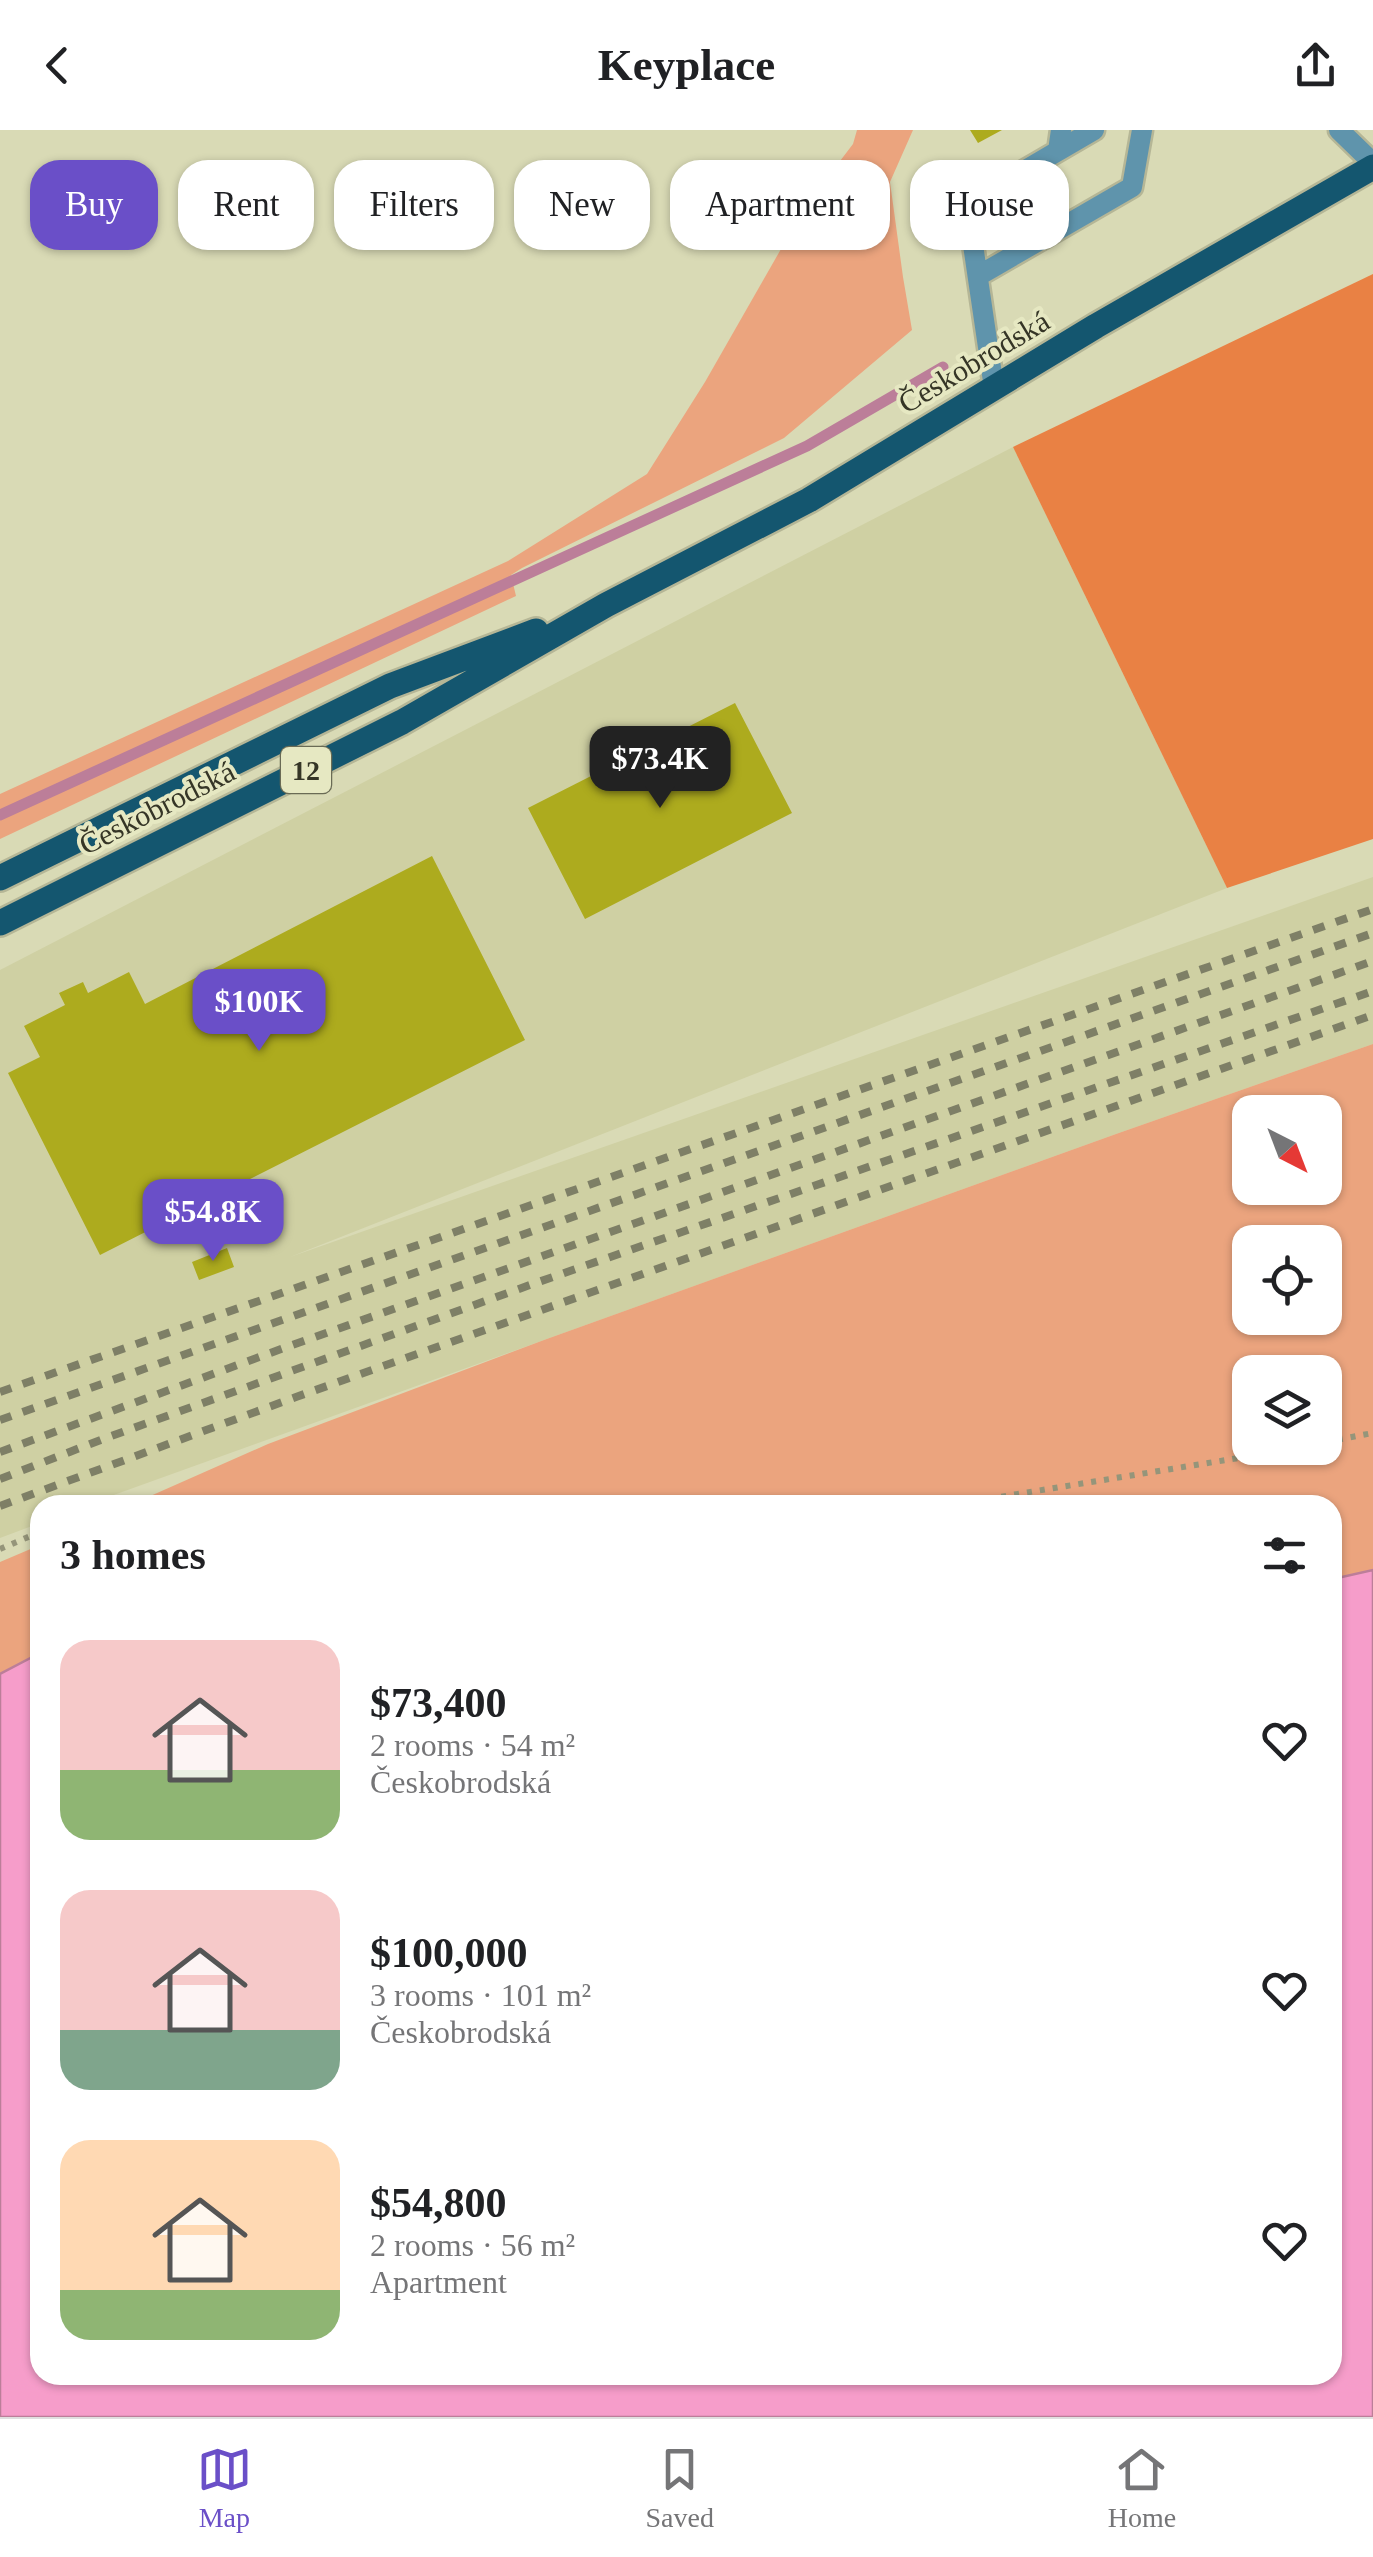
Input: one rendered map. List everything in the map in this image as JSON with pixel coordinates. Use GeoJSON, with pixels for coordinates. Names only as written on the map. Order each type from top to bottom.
{"type":"FeatureCollection","features":[{"type":"Feature","properties":{"kind":"main road","name":"Českobrodská"},"geometry":{"type":"LineString","coordinates":[[0,922],[402,722],[606,605],[809,500],[1373,165]]}},
{"type":"Feature","properties":{"kind":"main road","name":"Českobrodská"},"geometry":{"type":"LineString","coordinates":[[0,878],[390,686],[606,605]]}},
{"type":"Feature","properties":{"kind":"lane"},"geometry":{"type":"LineString","coordinates":[[994,388],[967,204],[1060,140],[1094,130]]}},
{"type":"Feature","properties":{"kind":"lane"},"geometry":{"type":"LineString","coordinates":[[978,276],[1132,187],[1142,130]]}},
{"type":"Feature","properties":{"kind":"lane"},"geometry":{"type":"LineString","coordinates":[[1339,130],[1373,165]]}},
{"type":"Feature","properties":{"kind":"path"},"geometry":{"type":"LineString","coordinates":[[1342,1439],[1373,1433]]}},
{"type":"Feature","properties":{"kind":"path"},"geometry":{"type":"LineString","coordinates":[[1011,1495],[1232,1459]]}},
{"type":"Feature","properties":{"kind":"path"},"geometry":{"type":"LineString","coordinates":[[0,1549],[30,1536]]}},
{"type":"Feature","properties":{"kind":"shaded area"},"geometry":{"type":"Polygon","coordinates":[[[857,130],[913,130],[890,182],[890,160],[841,160],[853,144],[857,130]]]}},
{"type":"Feature","properties":{"kind":"shaded area"},"geometry":{"type":"Polygon","coordinates":[[[890,182],[912,330],[784,438],[522,568],[511,575],[516,596],[0,839],[0,794],[508,561],[647,474],[780,250],[890,250],[890,182]]]}},
{"type":"Feature","properties":{"kind":"shaded area"},"geometry":{"type":"Polygon","coordinates":[[[1373,274],[1373,839],[1227,888],[1013,447],[1373,274]]]}},
{"type":"Feature","properties":{"kind":"shaded area"},"geometry":{"type":"Polygon","coordinates":[[[1013,447],[1227,888],[290,1257],[1373,877],[1373,1044],[114,1495],[30,1495],[30,1527],[0,1538],[0,970],[1013,447]]]}},
{"type":"Feature","properties":{"kind":"shaded area"},"geometry":{"type":"Polygon","coordinates":[[[1373,1044],[1373,1570],[1342,1577],[1342,1495],[153,1495],[268,1444],[544,1340],[1373,1044]]]}},
{"type":"Feature","properties":{"kind":"shaded area"},"geometry":{"type":"Polygon","coordinates":[[[30,1549],[30,1658],[0,1674],[0,1562],[30,1549]]]}},
{"type":"Feature","properties":{"kind":"shaded area"},"geometry":{"type":"Polygon","coordinates":[[[1373,1570],[1373,2417],[0,2417],[0,1674],[30,1658],[30,2385],[1342,2385],[1342,1577],[1373,1570]]]}},
{"type":"Feature","properties":{"kind":"building"},"geometry":{"type":"Polygon","coordinates":[[[970,130],[1002,130],[978,143],[970,130]]]}},
{"type":"Feature","properties":{"kind":"building"},"geometry":{"type":"Polygon","coordinates":[[[735,703],[792,813],[585,919],[528,808],[735,703]]]}},
{"type":"Feature","properties":{"kind":"building"},"geometry":{"type":"Polygon","coordinates":[[[432,856],[525,1040],[100,1255],[8,1073],[40,1057],[24,1026],[65,1005],[59,993],[83,982],[88,993],[129,972],[145,1004],[432,856]]]}},
{"type":"Feature","properties":{"kind":"building"},"geometry":{"type":"Polygon","coordinates":[[[227,1248],[234,1267],[199,1280],[192,1262],[227,1248]]]}},
{"type":"Feature","properties":{"kind":"waterway"},"geometry":{"type":"LineString","coordinates":[[0,815],[807,446],[943,367]]}},
{"type":"Feature","properties":{"kind":"railway"},"geometry":{"type":"LineString","coordinates":[[0,1392],[1373,909]]}},
{"type":"Feature","properties":{"kind":"railway"},"geometry":{"type":"LineString","coordinates":[[0,1420],[1373,933]]}},
{"type":"Feature","properties":{"kind":"railway"},"geometry":{"type":"LineString","coordinates":[[0,1452],[1373,961]]}},
{"type":"Feature","properties":{"kind":"railway"},"geometry":{"type":"LineString","coordinates":[[0,1479],[527,1286],[1373,991]]}},
{"type":"Feature","properties":{"kind":"railway"},"geometry":{"type":"LineString","coordinates":[[0,1506],[1373,1015]]}}]}
